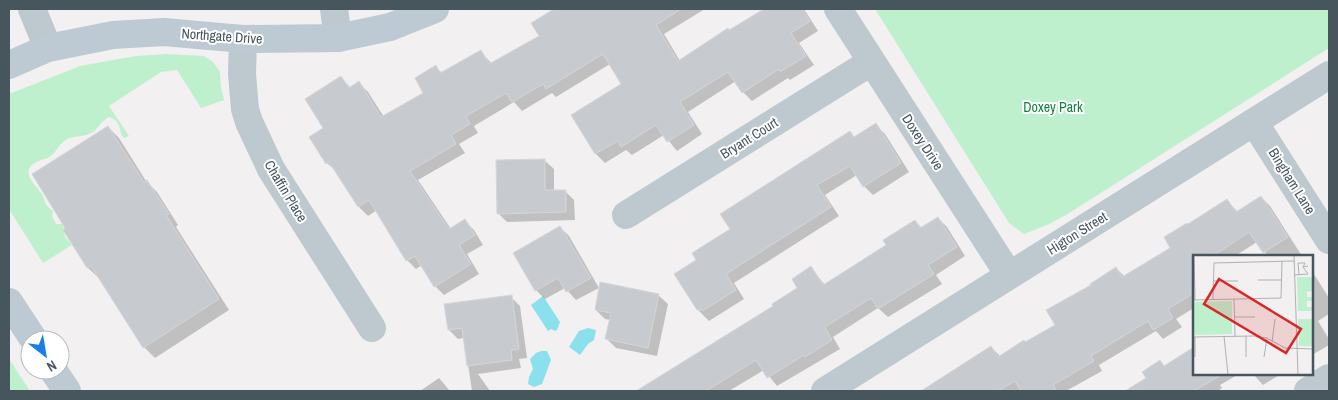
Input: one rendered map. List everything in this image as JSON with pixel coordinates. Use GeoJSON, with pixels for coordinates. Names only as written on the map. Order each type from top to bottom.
{"type":"FeatureCollection","features":[{"type":"Feature","properties":{"kind":"street"},"geometry":{"type":"LineString","coordinates":[[32,9],[48,48]]}},
{"type":"Feature","properties":{"kind":"street"},"geometry":{"type":"LineString","coordinates":[[334,9],[338,38]]}},
{"type":"Feature","properties":{"kind":"street","name":"Northgate Drive"},"geometry":{"type":"LineString","coordinates":[[9,66],[48,48],[113,35],[164,32],[243,39],[338,38],[390,27],[435,9]]}},
{"type":"Feature","properties":{"kind":"street","name":"Doxey Drive"},"geometry":{"type":"LineString","coordinates":[[838,9],[1009,275]]}},
{"type":"Feature","properties":{"kind":"street","name":"Chaffin Place"},"geometry":{"type":"LineString","coordinates":[[243,39],[242,74],[245,109],[249,122],[271,169],[372,328]]}},
{"type":"Feature","properties":{"kind":"street","name":"Bryant Court"},"geometry":{"type":"LineString","coordinates":[[626,215],[871,62]]}},
{"type":"Feature","properties":{"kind":"street","name":"Higton Street"},"geometry":{"type":"LineString","coordinates":[[825,391],[1329,75]]}},
{"type":"Feature","properties":{"kind":"street","name":"Bingham Lane"},"geometry":{"type":"LineString","coordinates":[[1254,122],[1329,240]]}},
{"type":"Feature","properties":{"kind":"street"},"geometry":{"type":"LineString","coordinates":[[9,302],[27,330]]}},
{"type":"Feature","properties":{"kind":"street"},"geometry":{"type":"LineString","coordinates":[[1308,391],[1329,378]]}},
{"type":"Feature","properties":{"kind":"street"},"geometry":{"type":"LineString","coordinates":[[60,380],[67,391]]}},
{"type":"Feature","properties":{"kind":"green space","name":"Doxey Park"},"geometry":{"type":"Polygon","coordinates":[[[875,9],[1329,9],[1329,48],[1066,215],[1024,234],[1009,223],[875,9]]]}},
{"type":"Feature","properties":{"kind":"green space"},"geometry":{"type":"Polygon","coordinates":[[[167,54],[204,56],[213,62],[220,72],[224,100],[201,108],[177,70],[161,72],[109,106],[129,136],[124,138],[117,122],[109,117],[92,133],[67,139],[51,156],[33,164],[28,172],[29,175],[46,204],[53,211],[52,216],[56,224],[63,224],[65,237],[72,245],[43,263],[9,209],[9,94],[80,66],[136,56],[167,54]]]}},
{"type":"Feature","properties":{"kind":"green space"},"geometry":{"type":"Polygon","coordinates":[[[9,359],[20,376],[20,380],[23,380],[30,391],[9,391],[9,359]]]}},
{"type":"Feature","properties":{"kind":"water"},"geometry":{"type":"Polygon","coordinates":[[[543,296],[560,322],[555,331],[551,329],[548,331],[531,305],[543,296]]]}},
{"type":"Feature","properties":{"kind":"water"},"geometry":{"type":"Polygon","coordinates":[[[588,328],[596,330],[594,340],[588,344],[580,355],[569,347],[579,331],[588,328]]]}},
{"type":"Feature","properties":{"kind":"water"},"geometry":{"type":"Polygon","coordinates":[[[541,351],[547,351],[551,360],[542,384],[534,387],[528,384],[533,369],[530,359],[541,351]]]}},
{"type":"Feature","properties":{"kind":"building"},"geometry":{"type":"Polygon","coordinates":[[[554,9],[681,9],[656,25],[678,61],[728,28],[729,30],[764,9],[802,9],[810,21],[791,33],[806,56],[780,72],[779,69],[742,93],[728,72],[680,102],[694,125],[667,142],[656,125],[621,147],[618,141],[595,154],[571,115],[621,84],[603,54],[546,89],[543,84],[512,102],[506,93],[466,116],[470,124],[451,135],[456,144],[410,171],[449,229],[465,219],[475,235],[459,245],[471,264],[434,287],[415,256],[406,261],[369,200],[358,207],[329,162],[326,164],[309,137],[323,128],[305,99],[341,76],[349,88],[359,81],[381,117],[423,93],[415,78],[436,65],[440,73],[481,50],[489,64],[539,36],[531,23],[554,9]]]}},
{"type":"Feature","properties":{"kind":"building"},"geometry":{"type":"Polygon","coordinates":[[[876,123],[901,163],[863,187],[850,166],[817,185],[831,207],[726,274],[736,290],[704,310],[697,310],[674,274],[696,260],[692,253],[730,229],[720,214],[850,131],[854,137],[876,123]]]}},
{"type":"Feature","properties":{"kind":"building"},"geometry":{"type":"Polygon","coordinates":[[[108,126],[144,182],[147,180],[169,214],[166,215],[219,299],[143,348],[91,266],[87,268],[63,230],[65,228],[32,174],[108,126]]]}},
{"type":"Feature","properties":{"kind":"building"},"geometry":{"type":"Polygon","coordinates":[[[545,159],[545,190],[566,190],[566,212],[497,214],[496,160],[545,159]]]}},
{"type":"Feature","properties":{"kind":"building"},"geometry":{"type":"Polygon","coordinates":[[[1261,196],[1288,237],[1263,253],[1249,232],[1214,255],[1193,255],[1193,294],[1168,309],[1173,318],[1153,330],[1148,321],[1091,356],[1094,361],[1053,385],[1057,391],[1021,391],[1015,381],[998,391],[921,391],[991,346],[998,357],[1024,340],[1025,342],[1055,325],[1046,310],[1091,285],[1116,267],[1122,277],[1170,248],[1164,237],[1227,199],[1236,212],[1261,196]]]}},
{"type":"Feature","properties":{"kind":"building"},"geometry":{"type":"Polygon","coordinates":[[[938,217],[957,247],[928,265],[934,274],[878,309],[871,298],[825,327],[832,340],[805,357],[804,355],[767,378],[756,360],[706,391],[636,391],[773,306],[772,304],[797,288],[792,279],[811,266],[823,285],[886,245],[883,240],[915,220],[920,228],[938,217]]]}},
{"type":"Feature","properties":{"kind":"building"},"geometry":{"type":"Polygon","coordinates":[[[560,226],[591,278],[566,292],[558,278],[535,291],[513,253],[560,226]]]}},
{"type":"Feature","properties":{"kind":"building"},"geometry":{"type":"Polygon","coordinates":[[[600,282],[659,294],[648,348],[605,339],[611,313],[595,310],[600,282]]]}},
{"type":"Feature","properties":{"kind":"building"},"geometry":{"type":"Polygon","coordinates":[[[512,295],[519,349],[511,350],[512,360],[467,366],[462,328],[448,330],[444,304],[512,295]]]}},
{"type":"Feature","properties":{"kind":"building"},"geometry":{"type":"Polygon","coordinates":[[[1193,348],[1193,375],[1221,375],[1194,391],[1125,391],[1146,378],[1142,372],[1160,360],[1164,366],[1193,348]]]}}]}
